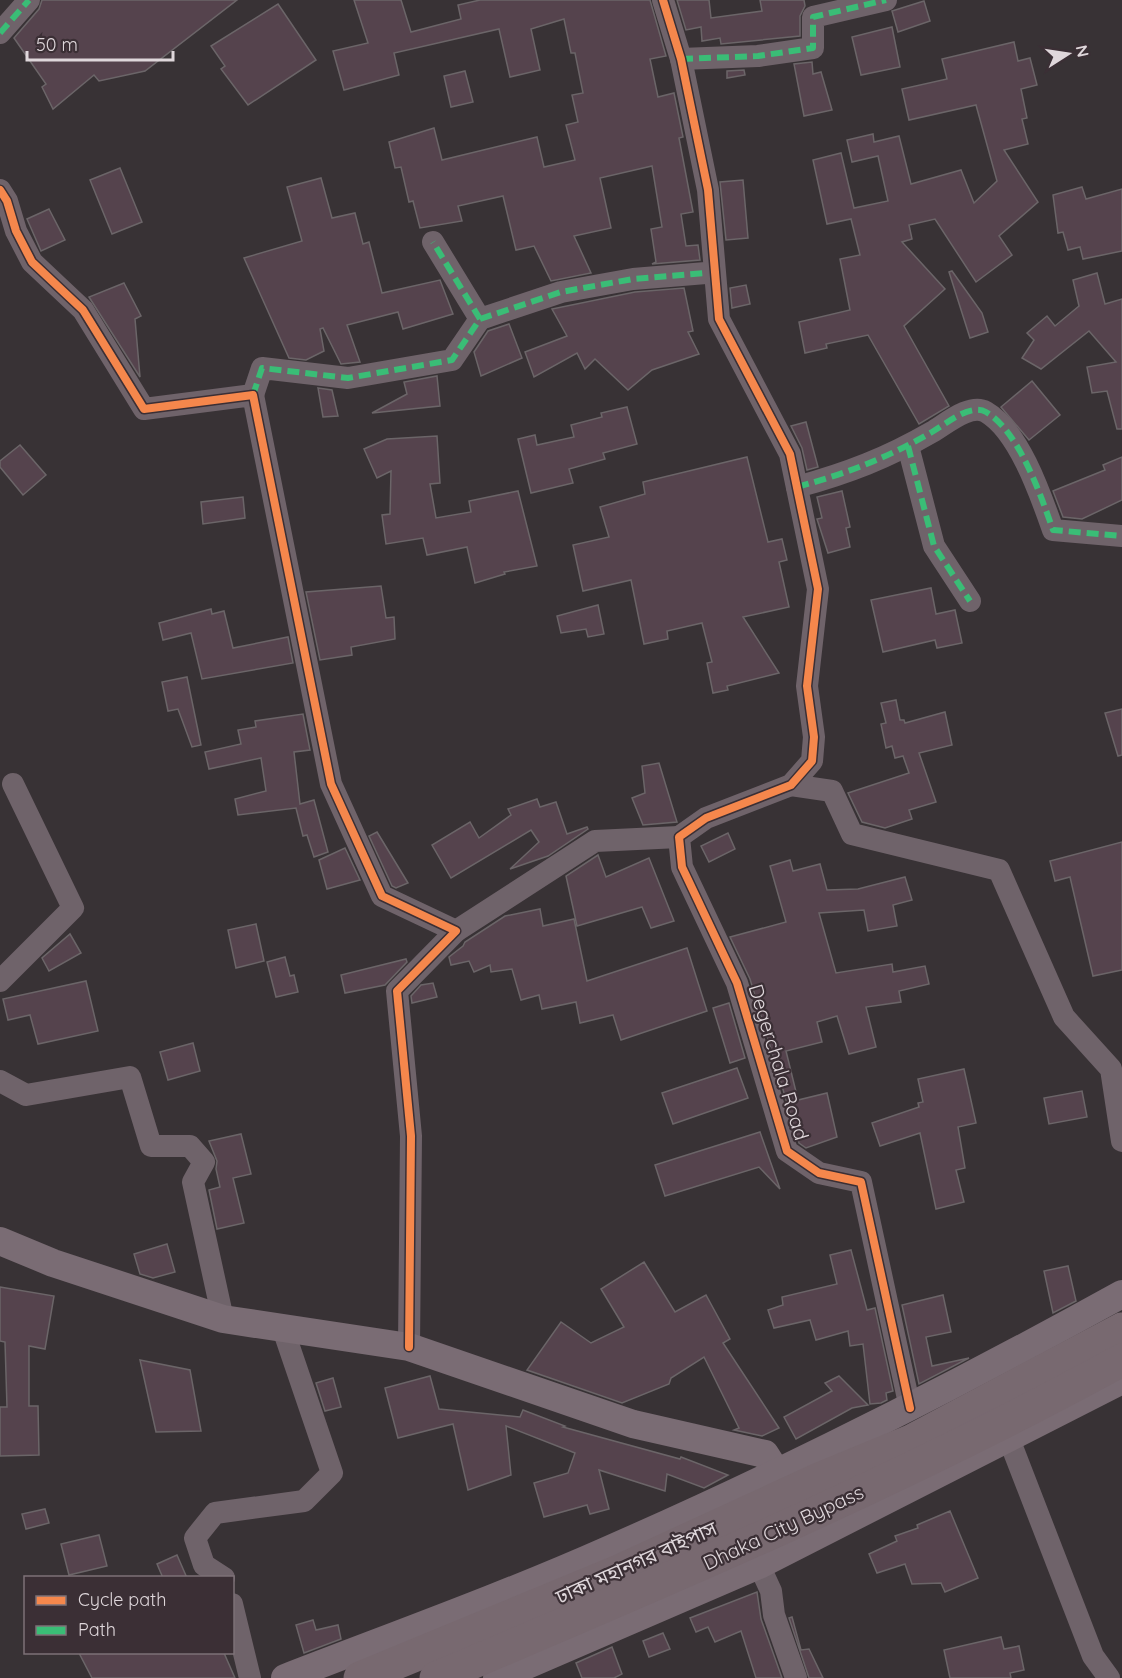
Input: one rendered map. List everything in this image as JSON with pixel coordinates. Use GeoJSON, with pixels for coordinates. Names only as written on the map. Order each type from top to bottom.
{"type":"FeatureCollection","features":[{"type":"Feature","properties":{"kind":"highway","name":"ঢাকা মহানগর বাইপাস"},"geometry":{"type":"LineString","coordinates":[[360,1678],[619,1571],[819,1479],[911,1441],[1122,1329]]}},
{"type":"Feature","properties":{"kind":"highway","name":"Dhaka City Bypass"},"geometry":{"type":"LineString","coordinates":[[436,1678],[642,1591],[828,1508],[921,1461],[1004,1423],[1122,1360]]}},
{"type":"Feature","properties":{"kind":"main road"},"geometry":{"type":"LineString","coordinates":[[0,1241],[53,1263],[223,1319],[409,1347],[633,1424],[765,1454],[777,1473]]}},
{"type":"Feature","properties":{"kind":"main road"},"geometry":{"type":"LineString","coordinates":[[285,1678],[606,1551],[777,1473],[910,1408],[1122,1294]]}},
{"type":"Feature","properties":{"kind":"main road"},"geometry":{"type":"LineString","coordinates":[[497,1678],[759,1565],[1122,1380]]}},
{"type":"Feature","properties":{"kind":"street"},"geometry":{"type":"LineString","coordinates":[[0,33],[29,0]]}},
{"type":"Feature","properties":{"kind":"street"},"geometry":{"type":"LineString","coordinates":[[409,1347],[411,1136],[397,991],[456,931],[595,841],[679,837],[706,818],[791,785],[812,761],[814,738],[807,686],[818,590],[790,454],[719,319],[708,190],[681,59],[663,0]]}},
{"type":"Feature","properties":{"kind":"street"},"geometry":{"type":"LineString","coordinates":[[681,59],[758,56],[813,48],[813,17],[886,0]]}},
{"type":"Feature","properties":{"kind":"street"},"geometry":{"type":"LineString","coordinates":[[0,190],[7,201],[16,231],[32,262],[83,310],[144,409],[253,395]]}},
{"type":"Feature","properties":{"kind":"street"},"geometry":{"type":"LineString","coordinates":[[433,242],[480,319]]}},
{"type":"Feature","properties":{"kind":"street"},"geometry":{"type":"LineString","coordinates":[[456,931],[382,896],[331,784],[253,395],[262,368],[348,378],[452,360],[480,319],[561,292],[633,279],[706,273]]}},
{"type":"Feature","properties":{"kind":"street"},"geometry":{"type":"LineString","coordinates":[[797,487],[856,470],[908,446],[969,411],[984,411],[1002,426],[1031,471],[1053,530],[1122,536]]}},
{"type":"Feature","properties":{"kind":"street"},"geometry":{"type":"LineString","coordinates":[[908,446],[934,546],[970,601]]}},
{"type":"Feature","properties":{"kind":"street"},"geometry":{"type":"LineString","coordinates":[[0,981],[73,908],[13,784]]}},
{"type":"Feature","properties":{"kind":"street"},"geometry":{"type":"LineString","coordinates":[[791,785],[832,791],[852,834],[999,870],[1064,1017],[1111,1069],[1122,1141]]}},
{"type":"Feature","properties":{"kind":"street","name":"Degerchala Road"},"geometry":{"type":"LineString","coordinates":[[679,837],[682,867],[737,983],[787,1151],[819,1173],[861,1182],[910,1408]]}},
{"type":"Feature","properties":{"kind":"street"},"geometry":{"type":"LineString","coordinates":[[0,1081],[26,1095],[130,1077],[151,1146],[190,1146],[204,1162],[193,1182],[223,1319]]}},
{"type":"Feature","properties":{"kind":"street"},"geometry":{"type":"LineString","coordinates":[[221,1576],[204,1565],[195,1538],[215,1513],[304,1501],[332,1473],[283,1329]]}},
{"type":"Feature","properties":{"kind":"street"},"geometry":{"type":"LineString","coordinates":[[1010,1439],[1093,1656],[1109,1678]]}},
{"type":"Feature","properties":{"kind":"street"},"geometry":{"type":"LineString","coordinates":[[759,1565],[771,1591],[774,1615],[796,1678]]}},
{"type":"Feature","properties":{"kind":"street"},"geometry":{"type":"LineString","coordinates":[[234,1612],[250,1678]]}},
{"type":"Feature","properties":{"kind":"building"},"geometry":{"type":"Polygon","coordinates":[[[42,0],[237,0],[145,71],[99,81],[94,75],[53,109],[42,87],[46,84],[14,38],[39,9],[42,0]]]}},
{"type":"Feature","properties":{"kind":"building"},"geometry":{"type":"Polygon","coordinates":[[[354,0],[401,0],[411,32],[461,19],[458,5],[480,0],[650,0],[666,56],[650,59],[658,97],[674,93],[683,137],[679,138],[693,212],[681,214],[686,246],[698,245],[700,260],[652,264],[656,262],[651,229],[662,227],[652,166],[600,178],[611,228],[574,236],[591,273],[551,281],[534,246],[516,250],[503,196],[458,206],[462,221],[420,228],[413,201],[409,202],[401,167],[395,168],[389,142],[434,128],[442,160],[537,137],[544,167],[575,160],[566,125],[578,122],[572,95],[583,93],[575,53],[571,53],[564,19],[531,29],[540,70],[510,77],[499,29],[394,53],[399,75],[344,90],[333,51],[368,43],[354,0]]]}},
{"type":"Feature","properties":{"kind":"building"},"geometry":{"type":"Polygon","coordinates":[[[677,0],[709,0],[711,18],[762,11],[760,0],[804,0],[805,6],[800,16],[800,36],[721,44],[720,38],[702,41],[701,27],[686,30],[677,0]]]}},
{"type":"Feature","properties":{"kind":"building"},"geometry":{"type":"Polygon","coordinates":[[[924,1],[930,21],[898,32],[892,11],[924,1]]]}},
{"type":"Feature","properties":{"kind":"building"},"geometry":{"type":"Polygon","coordinates":[[[278,4],[316,60],[248,105],[221,69],[225,66],[211,46],[278,4]]]}},
{"type":"Feature","properties":{"kind":"building"},"geometry":{"type":"Polygon","coordinates":[[[892,27],[900,67],[861,75],[852,37],[892,27]]]}},
{"type":"Feature","properties":{"kind":"building"},"geometry":{"type":"Polygon","coordinates":[[[1014,42],[1018,61],[1030,58],[1037,85],[1021,89],[1027,118],[1022,119],[1028,144],[1004,150],[1038,202],[999,236],[1012,255],[976,282],[935,219],[909,225],[912,239],[902,242],[945,289],[904,326],[949,406],[919,424],[868,335],[826,344],[827,348],[805,353],[799,322],[850,310],[840,259],[860,255],[851,219],[827,224],[813,160],[841,153],[854,208],[888,201],[878,156],[852,162],[847,140],[873,134],[874,142],[899,136],[911,184],[961,170],[974,203],[997,181],[976,105],[909,120],[902,89],[947,79],[942,59],[1014,42]]]}},
{"type":"Feature","properties":{"kind":"building"},"geometry":{"type":"Polygon","coordinates":[[[812,62],[813,74],[821,72],[832,110],[804,116],[794,64],[812,62]]]}},
{"type":"Feature","properties":{"kind":"building"},"geometry":{"type":"Polygon","coordinates":[[[744,70],[745,75],[727,78],[727,71],[744,70]]]}},
{"type":"Feature","properties":{"kind":"building"},"geometry":{"type":"Polygon","coordinates":[[[465,71],[473,102],[451,107],[444,76],[465,71]]]}},
{"type":"Feature","properties":{"kind":"building"},"geometry":{"type":"Polygon","coordinates":[[[120,168],[142,222],[112,234],[90,180],[120,168]]]}},
{"type":"Feature","properties":{"kind":"building"},"geometry":{"type":"Polygon","coordinates":[[[321,178],[332,218],[355,213],[363,244],[369,242],[382,293],[440,280],[453,314],[403,329],[398,312],[347,325],[360,362],[341,364],[323,328],[320,329],[324,351],[306,360],[289,358],[244,258],[302,241],[287,187],[321,178]]]}},
{"type":"Feature","properties":{"kind":"building"},"geometry":{"type":"Polygon","coordinates":[[[743,180],[748,238],[726,240],[720,182],[743,180]]]}},
{"type":"Feature","properties":{"kind":"building"},"geometry":{"type":"Polygon","coordinates":[[[1082,187],[1086,199],[1122,189],[1122,251],[1083,259],[1080,247],[1068,250],[1063,232],[1058,233],[1053,195],[1082,187]]]}},
{"type":"Feature","properties":{"kind":"building"},"geometry":{"type":"Polygon","coordinates":[[[49,209],[65,240],[41,251],[27,219],[49,209]]]}},
{"type":"Feature","properties":{"kind":"building"},"geometry":{"type":"Polygon","coordinates":[[[952,271],[982,313],[988,332],[970,338],[949,272],[952,271]]]}},
{"type":"Feature","properties":{"kind":"building"},"geometry":{"type":"Polygon","coordinates":[[[1097,273],[1105,304],[1122,299],[1122,429],[1117,429],[1107,391],[1092,393],[1087,367],[1116,362],[1089,331],[1041,369],[1022,358],[1034,340],[1027,333],[1047,316],[1055,326],[1079,306],[1073,280],[1097,273]]]}},
{"type":"Feature","properties":{"kind":"building"},"geometry":{"type":"Polygon","coordinates":[[[124,283],[141,316],[135,319],[140,377],[89,297],[124,283]]]}},
{"type":"Feature","properties":{"kind":"building"},"geometry":{"type":"Polygon","coordinates":[[[746,285],[750,304],[732,308],[730,288],[746,285]]]}},
{"type":"Feature","properties":{"kind":"building"},"geometry":{"type":"Polygon","coordinates":[[[684,288],[693,331],[688,332],[699,354],[652,370],[628,390],[595,359],[585,369],[577,353],[534,377],[525,352],[567,336],[552,309],[635,292],[684,288]]]}},
{"type":"Feature","properties":{"kind":"building"},"geometry":{"type":"Polygon","coordinates":[[[509,324],[522,358],[481,376],[474,352],[488,331],[509,324]]]}},
{"type":"Feature","properties":{"kind":"building"},"geometry":{"type":"Polygon","coordinates":[[[437,376],[440,406],[372,413],[407,394],[404,382],[437,376]]]}},
{"type":"Feature","properties":{"kind":"building"},"geometry":{"type":"Polygon","coordinates":[[[1032,381],[1060,415],[1029,440],[1001,407],[1032,381]]]}},
{"type":"Feature","properties":{"kind":"building"},"geometry":{"type":"Polygon","coordinates":[[[318,388],[332,390],[338,416],[323,417],[318,388]]]}},
{"type":"Feature","properties":{"kind":"building"},"geometry":{"type":"Polygon","coordinates":[[[627,407],[637,444],[603,453],[605,459],[569,469],[573,483],[531,493],[518,439],[535,435],[537,445],[574,437],[571,425],[602,417],[601,413],[627,407]]]}},
{"type":"Feature","properties":{"kind":"building"},"geometry":{"type":"Polygon","coordinates":[[[806,422],[818,467],[807,470],[802,448],[791,426],[806,422]]]}},
{"type":"Feature","properties":{"kind":"building"},"geometry":{"type":"Polygon","coordinates":[[[437,436],[440,483],[430,484],[436,518],[471,512],[469,501],[518,491],[537,566],[504,572],[505,574],[475,583],[467,547],[427,555],[423,538],[386,544],[382,515],[390,514],[391,471],[377,478],[364,449],[387,439],[437,436]]]}},
{"type":"Feature","properties":{"kind":"building"},"geometry":{"type":"Polygon","coordinates":[[[20,445],[46,475],[23,495],[0,467],[0,461],[20,445]]]}},
{"type":"Feature","properties":{"kind":"building"},"geometry":{"type":"Polygon","coordinates":[[[747,457],[768,542],[782,539],[787,560],[779,562],[789,607],[743,617],[779,673],[727,686],[728,690],[713,693],[707,663],[712,662],[702,623],[667,631],[668,639],[644,644],[631,580],[583,591],[573,545],[609,537],[600,507],[645,494],[643,482],[747,457]]]}},
{"type":"Feature","properties":{"kind":"building"},"geometry":{"type":"Polygon","coordinates":[[[1122,457],[1122,500],[1082,519],[1063,517],[1053,491],[1105,470],[1103,465],[1122,457]]]}},
{"type":"Feature","properties":{"kind":"building"},"geometry":{"type":"Polygon","coordinates":[[[842,491],[850,527],[846,528],[850,547],[828,553],[817,519],[822,518],[817,497],[842,491]]]}},
{"type":"Feature","properties":{"kind":"building"},"geometry":{"type":"Polygon","coordinates":[[[243,497],[245,518],[203,524],[201,502],[243,497]]]}},
{"type":"Feature","properties":{"kind":"building"},"geometry":{"type":"Polygon","coordinates":[[[381,586],[386,618],[394,617],[395,639],[351,647],[352,655],[320,660],[306,592],[381,586]]]}},
{"type":"Feature","properties":{"kind":"building"},"geometry":{"type":"Polygon","coordinates":[[[931,588],[936,614],[955,610],[962,643],[937,648],[935,640],[883,652],[871,600],[931,588]]]}},
{"type":"Feature","properties":{"kind":"building"},"geometry":{"type":"Polygon","coordinates":[[[598,605],[604,634],[588,637],[586,629],[561,633],[557,616],[598,605]]]}},
{"type":"Feature","properties":{"kind":"building"},"geometry":{"type":"Polygon","coordinates":[[[211,609],[212,614],[224,611],[233,648],[288,637],[293,663],[202,679],[191,633],[163,640],[159,623],[211,609]]]}},
{"type":"Feature","properties":{"kind":"building"},"geometry":{"type":"Polygon","coordinates":[[[187,677],[201,745],[192,747],[178,709],[168,711],[162,682],[187,677]]]}},
{"type":"Feature","properties":{"kind":"building"},"geometry":{"type":"Polygon","coordinates":[[[896,700],[900,720],[904,720],[905,723],[945,712],[952,745],[919,753],[936,802],[909,810],[912,819],[885,828],[862,822],[848,793],[909,773],[903,756],[895,758],[892,746],[886,748],[881,724],[886,723],[881,703],[896,700]]]}},
{"type":"Feature","properties":{"kind":"building"},"geometry":{"type":"Polygon","coordinates":[[[1122,709],[1122,755],[1118,756],[1105,713],[1122,709]]]}},
{"type":"Feature","properties":{"kind":"building"},"geometry":{"type":"Polygon","coordinates":[[[303,714],[310,750],[294,752],[300,804],[314,800],[328,852],[314,857],[307,835],[303,836],[296,808],[238,815],[235,799],[266,791],[261,758],[209,769],[205,752],[241,744],[238,730],[256,727],[255,721],[303,714]]]}},
{"type":"Feature","properties":{"kind":"building"},"geometry":{"type":"Polygon","coordinates":[[[659,763],[677,822],[643,825],[632,798],[645,793],[642,766],[659,763]]]}},
{"type":"Feature","properties":{"kind":"building"},"geometry":{"type":"Polygon","coordinates":[[[537,799],[540,807],[556,802],[567,834],[587,827],[588,829],[548,856],[510,869],[539,842],[531,830],[451,878],[432,845],[470,822],[479,838],[511,815],[508,809],[537,799]]]}},
{"type":"Feature","properties":{"kind":"building"},"geometry":{"type":"Polygon","coordinates":[[[377,832],[408,883],[396,888],[392,886],[369,836],[377,832]]]}},
{"type":"Feature","properties":{"kind":"building"},"geometry":{"type":"Polygon","coordinates":[[[728,833],[735,849],[709,862],[701,846],[728,833]]]}},
{"type":"Feature","properties":{"kind":"building"},"geometry":{"type":"Polygon","coordinates":[[[1122,842],[1122,970],[1093,976],[1070,877],[1055,881],[1050,861],[1122,842]]]}},
{"type":"Feature","properties":{"kind":"building"},"geometry":{"type":"Polygon","coordinates":[[[345,848],[360,880],[327,889],[319,860],[345,848]]]}},
{"type":"Feature","properties":{"kind":"building"},"geometry":{"type":"Polygon","coordinates":[[[598,855],[606,877],[649,858],[674,921],[651,928],[642,907],[577,926],[566,876],[598,855]]]}},
{"type":"Feature","properties":{"kind":"building"},"geometry":{"type":"Polygon","coordinates":[[[790,860],[793,871],[820,864],[827,890],[858,889],[905,877],[912,900],[893,905],[897,926],[868,931],[864,910],[819,913],[836,973],[892,964],[893,972],[925,966],[929,984],[899,991],[901,1002],[866,1007],[876,1047],[849,1054],[837,1016],[817,1022],[822,1042],[786,1051],[798,1100],[827,1093],[837,1137],[806,1148],[799,1143],[750,979],[730,937],[786,922],[770,866],[790,860]]]}},
{"type":"Feature","properties":{"kind":"building"},"geometry":{"type":"Polygon","coordinates":[[[540,909],[543,926],[574,919],[587,981],[687,948],[707,1011],[621,1040],[613,1015],[580,1023],[576,1002],[542,1009],[539,995],[521,1000],[512,969],[491,972],[490,965],[474,972],[469,961],[451,965],[449,957],[465,942],[505,916],[540,909]]]}},
{"type":"Feature","properties":{"kind":"building"},"geometry":{"type":"Polygon","coordinates":[[[256,924],[264,961],[236,968],[228,930],[256,924]]]}},
{"type":"Feature","properties":{"kind":"building"},"geometry":{"type":"Polygon","coordinates":[[[70,934],[81,953],[49,971],[42,958],[70,934]]]}},
{"type":"Feature","properties":{"kind":"building"},"geometry":{"type":"Polygon","coordinates":[[[285,957],[290,976],[294,975],[298,992],[276,997],[267,962],[285,957]]]}},
{"type":"Feature","properties":{"kind":"building"},"geometry":{"type":"Polygon","coordinates":[[[406,959],[407,962],[385,985],[345,993],[341,975],[406,959]]]}},
{"type":"Feature","properties":{"kind":"building"},"geometry":{"type":"Polygon","coordinates":[[[86,981],[98,1031],[38,1044],[30,1015],[8,1020],[3,999],[86,981]]]}},
{"type":"Feature","properties":{"kind":"building"},"geometry":{"type":"Polygon","coordinates":[[[433,983],[437,997],[412,1003],[411,996],[421,985],[433,983]]]}},
{"type":"Feature","properties":{"kind":"building"},"geometry":{"type":"Polygon","coordinates":[[[729,1003],[745,1058],[730,1063],[713,1008],[729,1003]]]}},
{"type":"Feature","properties":{"kind":"building"},"geometry":{"type":"Polygon","coordinates":[[[193,1043],[200,1071],[168,1080],[160,1052],[193,1043]]]}},
{"type":"Feature","properties":{"kind":"building"},"geometry":{"type":"Polygon","coordinates":[[[737,1068],[748,1098],[673,1124],[662,1093],[737,1068]]]}},
{"type":"Feature","properties":{"kind":"building"},"geometry":{"type":"Polygon","coordinates":[[[964,1069],[976,1123],[958,1127],[965,1168],[956,1170],[964,1202],[936,1209],[920,1133],[880,1146],[872,1123],[919,1107],[918,1103],[923,1102],[918,1079],[964,1069]]]}},
{"type":"Feature","properties":{"kind":"building"},"geometry":{"type":"Polygon","coordinates":[[[1082,1091],[1087,1117],[1049,1124],[1044,1098],[1082,1091]]]}},
{"type":"Feature","properties":{"kind":"building"},"geometry":{"type":"Polygon","coordinates":[[[760,1132],[780,1189],[759,1167],[665,1196],[655,1165],[760,1132]]]}},
{"type":"Feature","properties":{"kind":"building"},"geometry":{"type":"Polygon","coordinates":[[[241,1134],[251,1174],[233,1178],[244,1223],[217,1229],[209,1190],[220,1187],[216,1169],[217,1161],[209,1141],[241,1134]]]}},
{"type":"Feature","properties":{"kind":"building"},"geometry":{"type":"Polygon","coordinates":[[[167,1244],[175,1272],[153,1278],[140,1274],[134,1254],[167,1244]]]}},
{"type":"Feature","properties":{"kind":"building"},"geometry":{"type":"Polygon","coordinates":[[[851,1250],[867,1310],[875,1308],[893,1391],[886,1393],[887,1400],[881,1403],[870,1404],[863,1344],[850,1346],[848,1331],[816,1340],[810,1320],[774,1328],[768,1310],[783,1305],[782,1297],[837,1284],[830,1255],[851,1250]]]}},
{"type":"Feature","properties":{"kind":"building"},"geometry":{"type":"Polygon","coordinates":[[[644,1262],[675,1312],[706,1295],[730,1339],[723,1343],[779,1428],[762,1436],[734,1430],[739,1428],[704,1357],[671,1378],[669,1384],[622,1403],[527,1370],[561,1322],[591,1343],[624,1327],[601,1289],[644,1262]]]}},
{"type":"Feature","properties":{"kind":"building"},"geometry":{"type":"Polygon","coordinates":[[[1068,1266],[1076,1301],[1053,1313],[1044,1271],[1068,1266]]]}},
{"type":"Feature","properties":{"kind":"building"},"geometry":{"type":"Polygon","coordinates":[[[0,1287],[54,1296],[45,1349],[29,1346],[29,1406],[38,1406],[39,1455],[0,1456],[0,1407],[7,1407],[5,1342],[0,1341],[0,1287]]]}},
{"type":"Feature","properties":{"kind":"building"},"geometry":{"type":"Polygon","coordinates":[[[943,1295],[951,1332],[926,1337],[932,1366],[969,1358],[919,1384],[902,1305],[943,1295]]]}},
{"type":"Feature","properties":{"kind":"building"},"geometry":{"type":"Polygon","coordinates":[[[140,1360],[190,1370],[201,1431],[156,1432],[140,1360]]]}},
{"type":"Feature","properties":{"kind":"building"},"geometry":{"type":"Polygon","coordinates":[[[430,1376],[439,1409],[520,1417],[523,1410],[565,1426],[563,1427],[680,1459],[681,1457],[728,1475],[704,1488],[667,1474],[665,1491],[599,1470],[609,1509],[590,1514],[587,1505],[544,1517],[534,1483],[568,1473],[575,1453],[506,1426],[511,1475],[468,1490],[453,1424],[398,1438],[385,1388],[430,1376]]]}},
{"type":"Feature","properties":{"kind":"building"},"geometry":{"type":"Polygon","coordinates":[[[839,1376],[868,1405],[852,1408],[796,1439],[784,1417],[832,1391],[825,1383],[839,1376]]]}},
{"type":"Feature","properties":{"kind":"building"},"geometry":{"type":"Polygon","coordinates":[[[333,1378],[341,1407],[325,1411],[316,1383],[333,1378]]]}},
{"type":"Feature","properties":{"kind":"building"},"geometry":{"type":"Polygon","coordinates":[[[45,1509],[49,1523],[26,1529],[22,1514],[45,1509]]]}},
{"type":"Feature","properties":{"kind":"building"},"geometry":{"type":"Polygon","coordinates":[[[950,1511],[978,1578],[945,1592],[941,1583],[912,1584],[905,1564],[877,1573],[869,1554],[897,1541],[895,1536],[918,1528],[917,1525],[950,1511]]]}},
{"type":"Feature","properties":{"kind":"building"},"geometry":{"type":"Polygon","coordinates":[[[99,1535],[107,1566],[69,1575],[61,1544],[99,1535]]]}},
{"type":"Feature","properties":{"kind":"building"},"geometry":{"type":"Polygon","coordinates":[[[177,1555],[186,1576],[162,1576],[157,1564],[177,1555]]]}},
{"type":"Feature","properties":{"kind":"building"},"geometry":{"type":"Polygon","coordinates":[[[757,1592],[761,1619],[782,1678],[756,1678],[741,1631],[715,1642],[708,1627],[696,1632],[690,1618],[757,1592]]]}},
{"type":"Feature","properties":{"kind":"building"},"geometry":{"type":"Polygon","coordinates":[[[792,1617],[801,1650],[809,1649],[823,1678],[809,1678],[789,1618],[792,1617]]]}},
{"type":"Feature","properties":{"kind":"building"},"geometry":{"type":"Polygon","coordinates":[[[313,1620],[316,1630],[338,1625],[341,1639],[304,1653],[296,1625],[313,1620]]]}},
{"type":"Feature","properties":{"kind":"building"},"geometry":{"type":"Polygon","coordinates":[[[663,1633],[670,1649],[649,1657],[643,1641],[663,1633]]]}},
{"type":"Feature","properties":{"kind":"building"},"geometry":{"type":"Polygon","coordinates":[[[1001,1637],[1004,1649],[1019,1646],[1024,1670],[1010,1673],[1011,1678],[950,1678],[944,1650],[1001,1637]]]}},
{"type":"Feature","properties":{"kind":"building"},"geometry":{"type":"Polygon","coordinates":[[[612,1647],[622,1674],[614,1678],[582,1678],[576,1663],[612,1647]]]}},
{"type":"Feature","properties":{"kind":"building"},"geometry":{"type":"Polygon","coordinates":[[[80,1654],[224,1654],[235,1678],[92,1678],[80,1654]]]}},
{"type":"Feature","properties":{"kind":"marked path"},"geometry":{"type":"LineString","coordinates":[[0,33],[29,0]]}},
{"type":"Feature","properties":{"kind":"marked path"},"geometry":{"type":"LineString","coordinates":[[681,59],[758,56],[813,48],[813,17],[886,0]]}},
{"type":"Feature","properties":{"kind":"marked path"},"geometry":{"type":"LineString","coordinates":[[253,395],[262,368],[348,378],[452,360],[480,319],[433,242]]}},
{"type":"Feature","properties":{"kind":"marked path"},"geometry":{"type":"LineString","coordinates":[[480,319],[561,292],[633,279],[706,273]]}},
{"type":"Feature","properties":{"kind":"marked path"},"geometry":{"type":"LineString","coordinates":[[797,487],[867,464],[899,450],[966,412],[980,410],[998,421],[1019,449],[1053,530],[1122,536]]}},
{"type":"Feature","properties":{"kind":"marked path"},"geometry":{"type":"LineString","coordinates":[[908,446],[934,546],[970,601]]}},
{"type":"Feature","properties":{"kind":"cycle path"},"geometry":{"type":"LineString","coordinates":[[663,0],[681,59],[708,190],[719,319],[790,454],[818,589],[807,686],[814,737],[812,761],[791,785],[706,818],[679,837],[682,867],[737,983],[787,1151],[819,1173],[861,1182],[910,1408]]}},
{"type":"Feature","properties":{"kind":"cycle path"},"geometry":{"type":"LineString","coordinates":[[0,190],[7,201],[16,231],[32,262],[83,310],[144,409],[253,395],[331,784],[382,896],[456,931],[397,991],[411,1136],[409,1347]]}}]}
